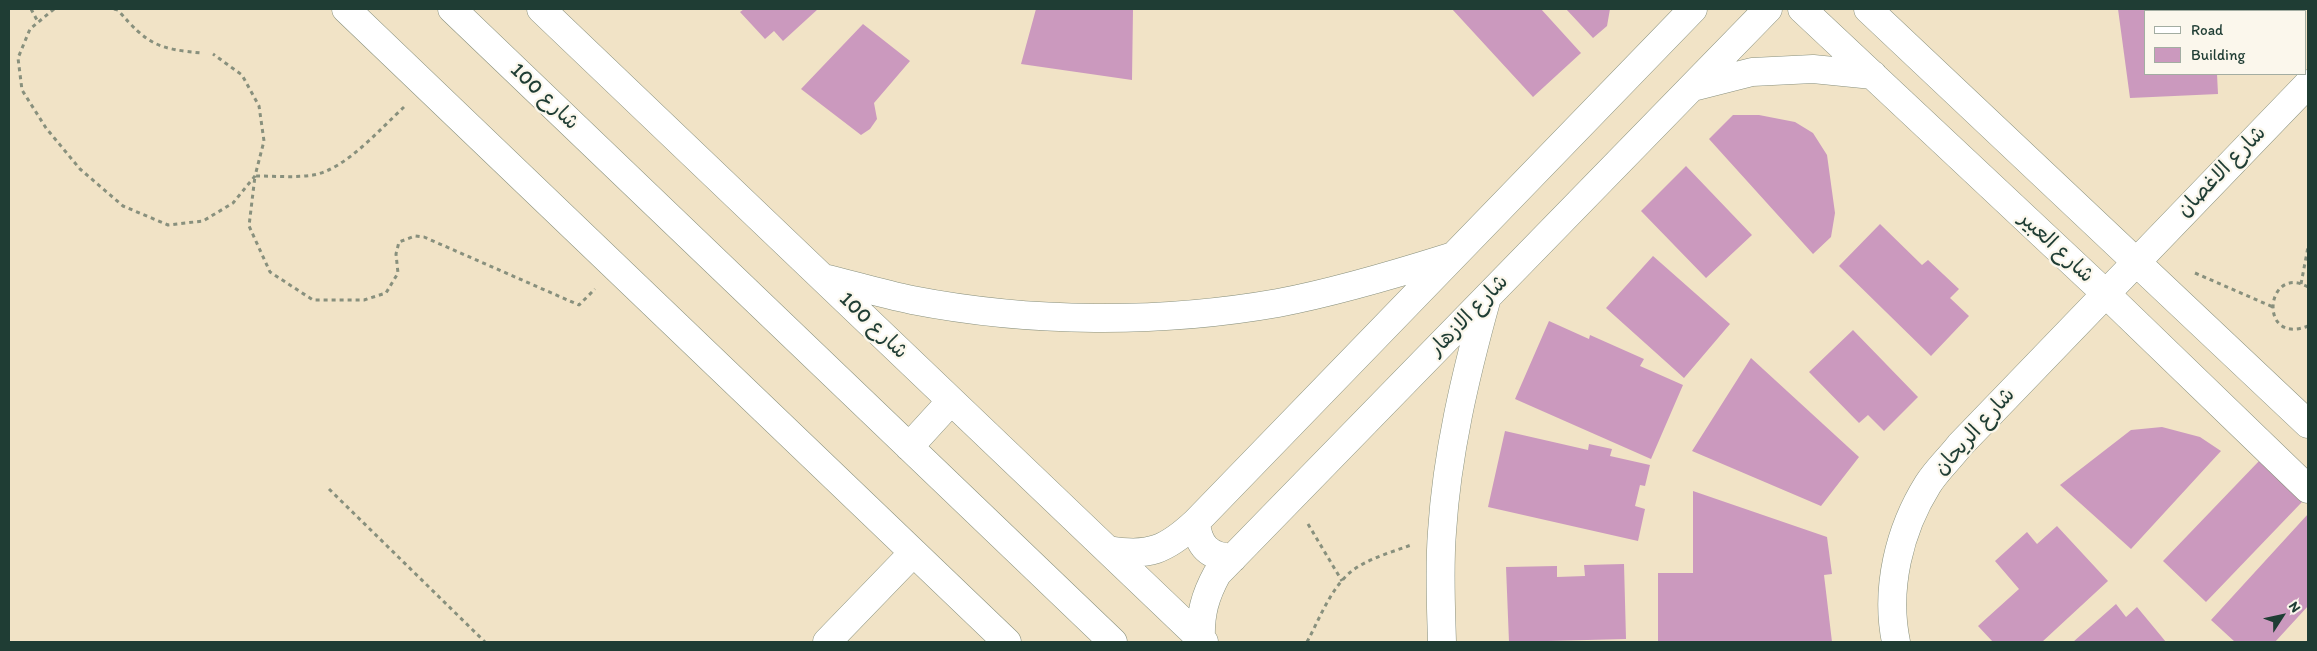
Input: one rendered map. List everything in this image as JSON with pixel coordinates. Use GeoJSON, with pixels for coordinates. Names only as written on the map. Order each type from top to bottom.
{"type":"FeatureCollection","features":[{"type":"Feature","properties":{"kind":"street"},"geometry":{"type":"LineString","coordinates":[[346,9],[1007,642]]}},
{"type":"Feature","properties":{"kind":"street","name":"شارع 100"},"geometry":{"type":"LineString","coordinates":[[452,9],[1113,642]]}},
{"type":"Feature","properties":{"kind":"street","name":"شارع 100"},"geometry":{"type":"LineString","coordinates":[[542,9],[1202,641]]}},
{"type":"Feature","properties":{"kind":"street"},"geometry":{"type":"LineString","coordinates":[[1108,550],[1132,554],[1156,550],[1178,539],[1693,9]]}},
{"type":"Feature","properties":{"kind":"street","name":"شارع الازهار"},"geometry":{"type":"LineString","coordinates":[[1202,641],[1200,616],[1206,594],[1217,574],[1768,9]]}},
{"type":"Feature","properties":{"kind":"street","name":"شارع العبير"},"geometry":{"type":"LineString","coordinates":[[1802,9],[2105,293],[2308,489]]}},
{"type":"Feature","properties":{"kind":"street"},"geometry":{"type":"LineString","coordinates":[[1868,9],[2308,424]]}},
{"type":"Feature","properties":{"kind":"street"},"geometry":{"type":"LineString","coordinates":[[1692,87],[1752,72],[1813,69],[1873,75]]}},
{"type":"Feature","properties":{"kind":"street","name":"شارع الاغصان"},"geometry":{"type":"LineString","coordinates":[[2136,260],[2308,84]]}},
{"type":"Feature","properties":{"kind":"street"},"geometry":{"type":"LineString","coordinates":[[824,278],[913,300],[1003,313],[1095,318],[1186,314],[1295,299],[1367,283],[1454,256]]}},
{"type":"Feature","properties":{"kind":"street","name":"شارع الريحان"},"geometry":{"type":"LineString","coordinates":[[1896,642],[1893,625],[1894,576],[1906,527],[1928,483],[1960,446],[2136,260]]}},
{"type":"Feature","properties":{"kind":"street"},"geometry":{"type":"LineString","coordinates":[[1442,642],[1442,533],[1454,435],[1468,366],[1487,298]]}},
{"type":"Feature","properties":{"kind":"street"},"geometry":{"type":"LineString","coordinates":[[909,447],[951,401]]}},
{"type":"Feature","properties":{"kind":"street"},"geometry":{"type":"LineString","coordinates":[[1196,522],[1198,537],[1206,550],[1218,557],[1233,558]]}},
{"type":"Feature","properties":{"kind":"street"},"geometry":{"type":"LineString","coordinates":[[827,642],[913,553]]}},
{"type":"Feature","properties":{"kind":"path"},"geometry":{"type":"LineString","coordinates":[[31,9],[38,22]]}},
{"type":"Feature","properties":{"kind":"path"},"geometry":{"type":"LineString","coordinates":[[54,9],[30,29],[18,58],[22,90],[46,128],[80,169],[123,206],[168,225],[203,220],[233,203],[256,176],[314,175],[333,167],[362,146],[426,86]]}},
{"type":"Feature","properties":{"kind":"path"},"geometry":{"type":"LineString","coordinates":[[114,9],[118,10],[139,35],[168,50],[202,53]]}},
{"type":"Feature","properties":{"kind":"path"},"geometry":{"type":"LineString","coordinates":[[213,54],[242,75],[259,106],[264,141],[256,176],[249,226],[270,272],[313,300],[364,300],[386,293],[398,273],[396,254],[399,242],[415,236],[424,237],[579,305],[616,268]]}},
{"type":"Feature","properties":{"kind":"path"},"geometry":{"type":"LineString","coordinates":[[2301,284],[2308,248]]}},
{"type":"Feature","properties":{"kind":"path"},"geometry":{"type":"LineString","coordinates":[[2190,271],[2273,308]]}},
{"type":"Feature","properties":{"kind":"path"},"geometry":{"type":"LineString","coordinates":[[2308,287],[2292,283],[2283,286],[2275,294],[2273,308],[2273,314],[2279,323],[2288,328],[2298,330],[2308,326]]}},
{"type":"Feature","properties":{"kind":"path"},"geometry":{"type":"LineString","coordinates":[[329,489],[485,642]]}},
{"type":"Feature","properties":{"kind":"path"},"geometry":{"type":"LineString","coordinates":[[1292,497],[1342,581]]}},
{"type":"Feature","properties":{"kind":"path"},"geometry":{"type":"LineString","coordinates":[[1307,642],[1342,581],[1354,570],[1376,558],[1442,533]]}},
{"type":"Feature","properties":{"kind":"building"},"geometry":{"type":"Polygon","coordinates":[[[744,9],[818,9],[783,41],[774,31],[765,39],[740,12],[744,9]]]}},
{"type":"Feature","properties":{"kind":"building"},"geometry":{"type":"Polygon","coordinates":[[[1036,9],[1133,9],[1132,80],[1021,64],[1036,9]]]}},
{"type":"Feature","properties":{"kind":"building"},"geometry":{"type":"Polygon","coordinates":[[[1452,9],[1541,9],[1581,53],[1533,97],[1452,9]]]}},
{"type":"Feature","properties":{"kind":"building"},"geometry":{"type":"Polygon","coordinates":[[[1566,9],[1610,9],[1607,26],[1593,38],[1566,9]]]}},
{"type":"Feature","properties":{"kind":"building"},"geometry":{"type":"Polygon","coordinates":[[[2118,9],[2214,9],[2144,10],[2144,75],[2217,75],[2218,94],[2130,98],[2118,9]]]}},
{"type":"Feature","properties":{"kind":"building"},"geometry":{"type":"Polygon","coordinates":[[[863,24],[910,61],[874,103],[877,119],[870,129],[861,135],[801,89],[863,24]]]}},
{"type":"Feature","properties":{"kind":"building"},"geometry":{"type":"Polygon","coordinates":[[[1733,115],[1759,115],[1795,122],[1813,133],[1827,155],[1835,213],[1831,237],[1813,254],[1709,139],[1733,115]]]}},
{"type":"Feature","properties":{"kind":"building"},"geometry":{"type":"Polygon","coordinates":[[[1686,166],[1752,235],[1706,278],[1641,211],[1686,166]]]}},
{"type":"Feature","properties":{"kind":"building"},"geometry":{"type":"Polygon","coordinates":[[[1880,224],[1922,265],[1928,260],[1959,289],[1950,298],[1969,316],[1931,356],[1839,266],[1880,224]]]}},
{"type":"Feature","properties":{"kind":"building"},"geometry":{"type":"Polygon","coordinates":[[[1653,256],[1730,324],[1684,378],[1606,308],[1653,256]]]}},
{"type":"Feature","properties":{"kind":"building"},"geometry":{"type":"Polygon","coordinates":[[[1549,321],[1589,339],[1590,335],[1644,359],[1640,366],[1683,385],[1651,459],[1515,399],[1549,321]]]}},
{"type":"Feature","properties":{"kind":"building"},"geometry":{"type":"Polygon","coordinates":[[[1853,330],[1918,397],[1884,431],[1868,415],[1859,423],[1809,372],[1853,330]]]}},
{"type":"Feature","properties":{"kind":"building"},"geometry":{"type":"Polygon","coordinates":[[[1751,358],[1859,457],[1821,506],[1692,451],[1751,358]]]}},
{"type":"Feature","properties":{"kind":"building"},"geometry":{"type":"Polygon","coordinates":[[[2162,427],[2200,437],[2221,451],[2131,549],[2060,485],[2131,430],[2162,427]]]}},
{"type":"Feature","properties":{"kind":"building"},"geometry":{"type":"Polygon","coordinates":[[[1505,431],[1588,450],[1589,444],[1612,449],[1610,456],[1650,465],[1645,486],[1640,485],[1635,506],[1645,509],[1638,541],[1488,507],[1505,431]]]}},
{"type":"Feature","properties":{"kind":"building"},"geometry":{"type":"Polygon","coordinates":[[[2259,461],[2302,502],[2206,602],[2163,561],[2259,461]]]}},
{"type":"Feature","properties":{"kind":"building"},"geometry":{"type":"Polygon","coordinates":[[[1693,491],[1827,537],[1832,574],[1824,575],[1832,642],[1658,642],[1658,573],[1693,573],[1693,491]]]}},
{"type":"Feature","properties":{"kind":"building"},"geometry":{"type":"Polygon","coordinates":[[[2308,514],[2308,606],[2275,642],[2235,642],[2211,620],[2308,514]]]}},
{"type":"Feature","properties":{"kind":"building"},"geometry":{"type":"Polygon","coordinates":[[[2057,526],[2108,581],[2042,642],[1993,642],[1978,626],[2019,589],[1995,561],[2027,532],[2037,544],[2057,526]]]}},
{"type":"Feature","properties":{"kind":"building"},"geometry":{"type":"Polygon","coordinates":[[[1624,564],[1626,639],[1509,642],[1506,567],[1557,566],[1557,577],[1585,576],[1584,565],[1624,564]]]}},
{"type":"Feature","properties":{"kind":"building"},"geometry":{"type":"Polygon","coordinates":[[[2116,604],[2126,617],[2137,607],[2166,642],[2073,642],[2116,604]]]}}]}
